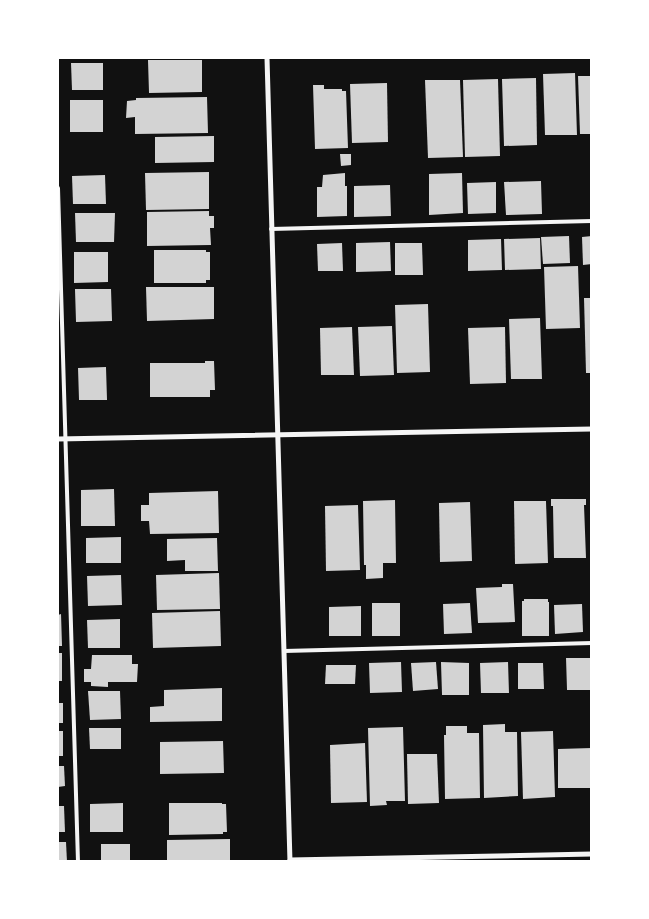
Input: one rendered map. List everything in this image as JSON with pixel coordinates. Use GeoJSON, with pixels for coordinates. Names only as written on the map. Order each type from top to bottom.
{"type":"FeatureCollection","features":[{"type":"Feature","properties":{"kind":"street"},"geometry":{"type":"LineString","coordinates":[[266,58],[290,861],[592,854]]}},
{"type":"Feature","properties":{"kind":"street"},"geometry":{"type":"LineString","coordinates":[[58,439],[592,429]]}},
{"type":"Feature","properties":{"kind":"lane"},"geometry":{"type":"LineString","coordinates":[[58,188],[78,862]]}},
{"type":"Feature","properties":{"kind":"lane"},"geometry":{"type":"LineString","coordinates":[[271,229],[592,221]]}},
{"type":"Feature","properties":{"kind":"lane"},"geometry":{"type":"LineString","coordinates":[[284,651],[592,643]]}},
{"type":"Feature","properties":{"kind":"building"},"geometry":{"type":"Polygon","coordinates":[[[148,60],[202,60],[202,92],[149,93],[148,60]]]}},
{"type":"Feature","properties":{"kind":"building"},"geometry":{"type":"Polygon","coordinates":[[[71,63],[103,63],[103,90],[72,90],[71,63]]]}},
{"type":"Feature","properties":{"kind":"building"},"geometry":{"type":"Polygon","coordinates":[[[575,73],[577,135],[545,135],[543,74],[575,73]]]}},
{"type":"Feature","properties":{"kind":"building"},"geometry":{"type":"Polygon","coordinates":[[[578,76],[592,76],[592,134],[580,134],[578,76]]]}},
{"type":"Feature","properties":{"kind":"building"},"geometry":{"type":"Polygon","coordinates":[[[536,78],[537,145],[504,146],[502,79],[536,78]]]}},
{"type":"Feature","properties":{"kind":"building"},"geometry":{"type":"Polygon","coordinates":[[[498,79],[500,156],[465,157],[463,80],[498,79]]]}},
{"type":"Feature","properties":{"kind":"building"},"geometry":{"type":"Polygon","coordinates":[[[425,80],[460,80],[463,157],[428,158],[425,80]]]}},
{"type":"Feature","properties":{"kind":"building"},"geometry":{"type":"Polygon","coordinates":[[[387,83],[388,142],[352,143],[350,84],[387,83]]]}},
{"type":"Feature","properties":{"kind":"building"},"geometry":{"type":"Polygon","coordinates":[[[313,85],[324,85],[324,89],[342,89],[342,91],[346,91],[348,148],[315,149],[313,85]]]}},
{"type":"Feature","properties":{"kind":"building"},"geometry":{"type":"Polygon","coordinates":[[[207,97],[208,133],[135,134],[135,117],[126,118],[127,101],[136,100],[136,98],[207,97]]]}},
{"type":"Feature","properties":{"kind":"building"},"geometry":{"type":"Polygon","coordinates":[[[70,100],[103,100],[103,132],[70,132],[70,100]]]}},
{"type":"Feature","properties":{"kind":"building"},"geometry":{"type":"Polygon","coordinates":[[[214,136],[214,162],[155,163],[155,137],[214,136]]]}},
{"type":"Feature","properties":{"kind":"building"},"geometry":{"type":"Polygon","coordinates":[[[340,154],[351,154],[351,165],[341,166],[340,154]]]}},
{"type":"Feature","properties":{"kind":"building"},"geometry":{"type":"Polygon","coordinates":[[[209,172],[209,209],[146,210],[145,173],[209,172]]]}},
{"type":"Feature","properties":{"kind":"building"},"geometry":{"type":"Polygon","coordinates":[[[345,173],[347,216],[317,217],[317,187],[322,187],[323,175],[345,173]]]}},
{"type":"Feature","properties":{"kind":"building"},"geometry":{"type":"Polygon","coordinates":[[[462,173],[463,213],[429,215],[429,174],[462,173]]]}},
{"type":"Feature","properties":{"kind":"building"},"geometry":{"type":"Polygon","coordinates":[[[105,175],[106,204],[73,204],[72,176],[105,175]]]}},
{"type":"Feature","properties":{"kind":"building"},"geometry":{"type":"Polygon","coordinates":[[[541,181],[542,214],[506,215],[504,182],[541,181]]]}},
{"type":"Feature","properties":{"kind":"building"},"geometry":{"type":"Polygon","coordinates":[[[496,182],[496,213],[468,214],[467,183],[496,182]]]}},
{"type":"Feature","properties":{"kind":"building"},"geometry":{"type":"Polygon","coordinates":[[[390,185],[391,216],[354,217],[354,186],[390,185]]]}},
{"type":"Feature","properties":{"kind":"building"},"geometry":{"type":"Polygon","coordinates":[[[209,211],[209,216],[214,216],[214,228],[210,228],[211,245],[147,246],[147,212],[209,211]]]}},
{"type":"Feature","properties":{"kind":"building"},"geometry":{"type":"Polygon","coordinates":[[[75,213],[115,213],[114,242],[76,242],[75,213]]]}},
{"type":"Feature","properties":{"kind":"building"},"geometry":{"type":"Polygon","coordinates":[[[569,236],[570,263],[543,264],[541,237],[569,236]]]}},
{"type":"Feature","properties":{"kind":"building"},"geometry":{"type":"Polygon","coordinates":[[[592,236],[592,264],[583,265],[582,237],[592,236]]]}},
{"type":"Feature","properties":{"kind":"building"},"geometry":{"type":"Polygon","coordinates":[[[540,238],[541,269],[505,270],[504,239],[540,238]]]}},
{"type":"Feature","properties":{"kind":"building"},"geometry":{"type":"Polygon","coordinates":[[[501,239],[502,270],[468,271],[468,240],[501,239]]]}},
{"type":"Feature","properties":{"kind":"building"},"geometry":{"type":"Polygon","coordinates":[[[390,242],[391,271],[356,272],[356,243],[390,242]]]}},
{"type":"Feature","properties":{"kind":"building"},"geometry":{"type":"Polygon","coordinates":[[[342,243],[343,271],[318,271],[317,244],[342,243]]]}},
{"type":"Feature","properties":{"kind":"building"},"geometry":{"type":"Polygon","coordinates":[[[395,243],[422,243],[423,275],[395,275],[395,243]]]}},
{"type":"Feature","properties":{"kind":"building"},"geometry":{"type":"Polygon","coordinates":[[[154,250],[206,250],[206,252],[210,252],[210,280],[206,280],[206,283],[154,283],[154,250]]]}},
{"type":"Feature","properties":{"kind":"building"},"geometry":{"type":"Polygon","coordinates":[[[74,252],[108,252],[108,282],[74,283],[74,252]]]}},
{"type":"Feature","properties":{"kind":"building"},"geometry":{"type":"Polygon","coordinates":[[[578,266],[580,328],[546,329],[544,267],[578,266]]]}},
{"type":"Feature","properties":{"kind":"building"},"geometry":{"type":"Polygon","coordinates":[[[146,287],[214,287],[214,319],[147,321],[146,287]]]}},
{"type":"Feature","properties":{"kind":"building"},"geometry":{"type":"Polygon","coordinates":[[[75,289],[111,289],[112,321],[76,322],[75,289]]]}},
{"type":"Feature","properties":{"kind":"building"},"geometry":{"type":"Polygon","coordinates":[[[584,298],[592,298],[592,373],[586,373],[584,298]]]}},
{"type":"Feature","properties":{"kind":"building"},"geometry":{"type":"Polygon","coordinates":[[[428,304],[430,372],[397,373],[395,305],[428,304]]]}},
{"type":"Feature","properties":{"kind":"building"},"geometry":{"type":"Polygon","coordinates":[[[540,318],[542,379],[511,379],[509,319],[540,318]]]}},
{"type":"Feature","properties":{"kind":"building"},"geometry":{"type":"Polygon","coordinates":[[[392,326],[394,375],[360,376],[358,327],[392,326]]]}},
{"type":"Feature","properties":{"kind":"building"},"geometry":{"type":"Polygon","coordinates":[[[352,327],[354,375],[321,375],[320,328],[352,327]]]}},
{"type":"Feature","properties":{"kind":"building"},"geometry":{"type":"Polygon","coordinates":[[[505,327],[506,383],[470,384],[468,328],[505,327]]]}},
{"type":"Feature","properties":{"kind":"building"},"geometry":{"type":"Polygon","coordinates":[[[205,361],[214,361],[215,390],[210,390],[210,397],[150,397],[150,363],[205,363],[205,361]]]}},
{"type":"Feature","properties":{"kind":"building"},"geometry":{"type":"Polygon","coordinates":[[[106,367],[107,400],[79,400],[78,368],[106,367]]]}},
{"type":"Feature","properties":{"kind":"building"},"geometry":{"type":"Polygon","coordinates":[[[114,489],[115,526],[81,526],[81,490],[114,489]]]}},
{"type":"Feature","properties":{"kind":"building"},"geometry":{"type":"Polygon","coordinates":[[[218,491],[219,533],[150,534],[149,521],[141,521],[141,505],[149,505],[149,493],[218,491]]]}},
{"type":"Feature","properties":{"kind":"building"},"geometry":{"type":"Polygon","coordinates":[[[551,499],[586,499],[586,505],[584,505],[586,558],[554,558],[553,506],[551,506],[551,499]]]}},
{"type":"Feature","properties":{"kind":"building"},"geometry":{"type":"Polygon","coordinates":[[[395,500],[396,563],[383,563],[383,578],[366,579],[363,501],[395,500]]]}},
{"type":"Feature","properties":{"kind":"building"},"geometry":{"type":"Polygon","coordinates":[[[514,501],[546,501],[548,563],[515,564],[514,501]]]}},
{"type":"Feature","properties":{"kind":"building"},"geometry":{"type":"Polygon","coordinates":[[[470,502],[472,561],[440,562],[439,503],[470,502]]]}},
{"type":"Feature","properties":{"kind":"building"},"geometry":{"type":"Polygon","coordinates":[[[358,505],[360,570],[326,571],[325,506],[358,505]]]}},
{"type":"Feature","properties":{"kind":"building"},"geometry":{"type":"Polygon","coordinates":[[[121,537],[121,563],[86,563],[86,538],[121,537]]]}},
{"type":"Feature","properties":{"kind":"building"},"geometry":{"type":"Polygon","coordinates":[[[217,538],[218,571],[185,571],[185,560],[167,561],[167,539],[217,538]]]}},
{"type":"Feature","properties":{"kind":"building"},"geometry":{"type":"Polygon","coordinates":[[[219,573],[220,609],[157,610],[156,575],[219,573]]]}},
{"type":"Feature","properties":{"kind":"building"},"geometry":{"type":"Polygon","coordinates":[[[121,575],[122,605],[88,606],[87,576],[121,575]]]}},
{"type":"Feature","properties":{"kind":"building"},"geometry":{"type":"Polygon","coordinates":[[[502,584],[513,584],[515,622],[478,623],[476,588],[502,587],[502,584]]]}},
{"type":"Feature","properties":{"kind":"building"},"geometry":{"type":"Polygon","coordinates":[[[524,599],[548,599],[549,636],[522,636],[522,601],[524,599]]]}},
{"type":"Feature","properties":{"kind":"building"},"geometry":{"type":"Polygon","coordinates":[[[372,603],[400,603],[400,636],[372,636],[372,603]]]}},
{"type":"Feature","properties":{"kind":"building"},"geometry":{"type":"Polygon","coordinates":[[[470,603],[472,633],[444,634],[443,604],[470,603]]]}},
{"type":"Feature","properties":{"kind":"building"},"geometry":{"type":"Polygon","coordinates":[[[582,604],[583,632],[555,634],[554,605],[582,604]]]}},
{"type":"Feature","properties":{"kind":"building"},"geometry":{"type":"Polygon","coordinates":[[[361,606],[361,636],[329,636],[329,607],[361,606]]]}},
{"type":"Feature","properties":{"kind":"building"},"geometry":{"type":"Polygon","coordinates":[[[220,611],[221,646],[153,648],[152,613],[220,611]]]}},
{"type":"Feature","properties":{"kind":"building"},"geometry":{"type":"Polygon","coordinates":[[[61,614],[62,646],[58,646],[58,615],[61,614]]]}},
{"type":"Feature","properties":{"kind":"building"},"geometry":{"type":"Polygon","coordinates":[[[120,619],[120,648],[88,648],[87,620],[120,619]]]}},
{"type":"Feature","properties":{"kind":"building"},"geometry":{"type":"Polygon","coordinates":[[[58,653],[62,653],[62,681],[58,681],[58,653]]]}},
{"type":"Feature","properties":{"kind":"building"},"geometry":{"type":"Polygon","coordinates":[[[92,655],[132,655],[132,664],[138,664],[137,682],[108,682],[108,687],[91,686],[91,682],[84,682],[84,669],[91,669],[92,655]]]}},
{"type":"Feature","properties":{"kind":"building"},"geometry":{"type":"Polygon","coordinates":[[[566,658],[592,658],[592,690],[567,690],[566,658]]]}},
{"type":"Feature","properties":{"kind":"building"},"geometry":{"type":"Polygon","coordinates":[[[401,662],[402,692],[370,693],[369,663],[401,662]]]}},
{"type":"Feature","properties":{"kind":"building"},"geometry":{"type":"Polygon","coordinates":[[[436,662],[438,689],[413,691],[411,663],[436,662]]]}},
{"type":"Feature","properties":{"kind":"building"},"geometry":{"type":"Polygon","coordinates":[[[441,662],[469,663],[469,695],[442,695],[441,662]]]}},
{"type":"Feature","properties":{"kind":"building"},"geometry":{"type":"Polygon","coordinates":[[[508,662],[509,693],[481,693],[480,663],[508,662]]]}},
{"type":"Feature","properties":{"kind":"building"},"geometry":{"type":"Polygon","coordinates":[[[518,663],[543,663],[544,689],[518,689],[518,663]]]}},
{"type":"Feature","properties":{"kind":"building"},"geometry":{"type":"Polygon","coordinates":[[[326,665],[356,665],[355,684],[325,684],[326,665]]]}},
{"type":"Feature","properties":{"kind":"building"},"geometry":{"type":"Polygon","coordinates":[[[222,688],[222,721],[150,722],[150,707],[164,706],[164,690],[222,688]]]}},
{"type":"Feature","properties":{"kind":"building"},"geometry":{"type":"Polygon","coordinates":[[[88,691],[120,691],[121,719],[90,720],[88,691]]]}},
{"type":"Feature","properties":{"kind":"building"},"geometry":{"type":"Polygon","coordinates":[[[58,703],[63,703],[63,723],[58,723],[58,703]]]}},
{"type":"Feature","properties":{"kind":"building"},"geometry":{"type":"Polygon","coordinates":[[[505,724],[505,732],[517,732],[518,796],[484,798],[483,725],[505,724]]]}},
{"type":"Feature","properties":{"kind":"building"},"geometry":{"type":"Polygon","coordinates":[[[446,726],[467,726],[467,733],[479,733],[480,798],[445,799],[444,735],[446,735],[446,726]]]}},
{"type":"Feature","properties":{"kind":"building"},"geometry":{"type":"Polygon","coordinates":[[[403,727],[405,801],[386,801],[387,805],[370,806],[368,728],[403,727]]]}},
{"type":"Feature","properties":{"kind":"building"},"geometry":{"type":"Polygon","coordinates":[[[89,728],[121,728],[121,749],[90,749],[89,728]]]}},
{"type":"Feature","properties":{"kind":"building"},"geometry":{"type":"Polygon","coordinates":[[[58,731],[63,731],[63,756],[58,756],[58,731]]]}},
{"type":"Feature","properties":{"kind":"building"},"geometry":{"type":"Polygon","coordinates":[[[553,731],[555,797],[523,799],[521,732],[553,731]]]}},
{"type":"Feature","properties":{"kind":"building"},"geometry":{"type":"Polygon","coordinates":[[[223,741],[224,773],[160,774],[160,742],[223,741]]]}},
{"type":"Feature","properties":{"kind":"building"},"geometry":{"type":"Polygon","coordinates":[[[365,743],[367,802],[331,803],[330,745],[365,743]]]}},
{"type":"Feature","properties":{"kind":"building"},"geometry":{"type":"Polygon","coordinates":[[[592,748],[592,788],[558,788],[558,749],[592,748]]]}},
{"type":"Feature","properties":{"kind":"building"},"geometry":{"type":"Polygon","coordinates":[[[407,754],[437,754],[439,803],[408,804],[407,754]]]}},
{"type":"Feature","properties":{"kind":"building"},"geometry":{"type":"Polygon","coordinates":[[[58,766],[64,766],[65,786],[58,787],[58,766]]]}},
{"type":"Feature","properties":{"kind":"building"},"geometry":{"type":"Polygon","coordinates":[[[123,803],[123,832],[90,832],[90,804],[123,803]]]}},
{"type":"Feature","properties":{"kind":"building"},"geometry":{"type":"Polygon","coordinates":[[[169,803],[226,804],[227,832],[223,832],[223,834],[169,835],[169,803]]]}},
{"type":"Feature","properties":{"kind":"building"},"geometry":{"type":"Polygon","coordinates":[[[58,806],[64,806],[65,832],[58,832],[58,806]]]}},
{"type":"Feature","properties":{"kind":"building"},"geometry":{"type":"Polygon","coordinates":[[[230,839],[230,862],[167,862],[167,840],[230,839]]]}},
{"type":"Feature","properties":{"kind":"building"},"geometry":{"type":"Polygon","coordinates":[[[58,842],[66,842],[67,862],[58,862],[58,842]]]}},
{"type":"Feature","properties":{"kind":"building"},"geometry":{"type":"Polygon","coordinates":[[[101,844],[130,844],[130,862],[101,862],[101,844]]]}}]}
